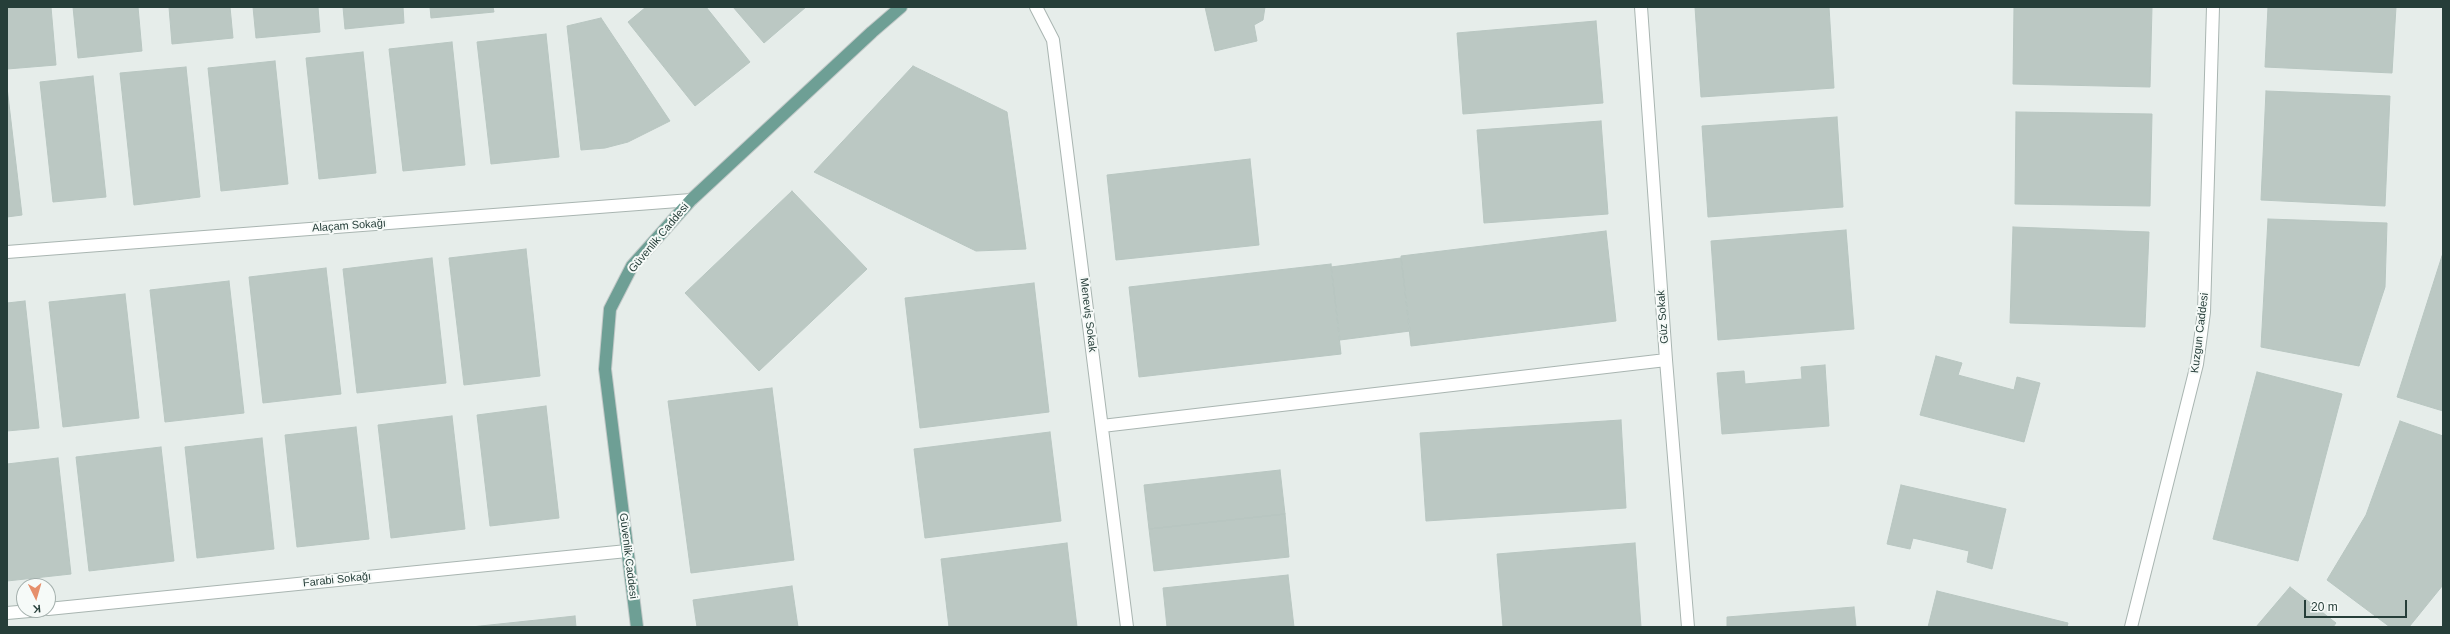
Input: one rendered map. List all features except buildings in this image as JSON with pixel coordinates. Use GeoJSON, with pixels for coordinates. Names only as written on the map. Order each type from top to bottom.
{"type":"FeatureCollection","features":[{"type":"Feature","properties":{"kind":"main road","name":"Güvenlik Caddesi"},"geometry":{"type":"LineString","coordinates":[[637,627],[605,369],[610,309],[632,266],[691,200],[872,32],[901,7]]}},
{"type":"Feature","properties":{"kind":"street","name":"Meneviş Sokak"},"geometry":{"type":"LineString","coordinates":[[1036,7],[1053,40],[1126,627]]}},
{"type":"Feature","properties":{"kind":"street","name":"Güz Sokak"},"geometry":{"type":"LineString","coordinates":[[1641,7],[1666,360],[1688,627]]}},
{"type":"Feature","properties":{"kind":"street","name":"Kuzgun Caddesi"},"geometry":{"type":"LineString","coordinates":[[2132,627],[2198,364],[2204,312],[2213,7]]}},
{"type":"Feature","properties":{"kind":"street","name":"Alaçam Sokağı"},"geometry":{"type":"LineString","coordinates":[[7,252],[691,200]]}},
{"type":"Feature","properties":{"kind":"street"},"geometry":{"type":"LineString","coordinates":[[1102,426],[1666,360]]}},
{"type":"Feature","properties":{"kind":"street","name":"Farabi Sokağı"},"geometry":{"type":"LineString","coordinates":[[56,608],[627,551]]}}]}
